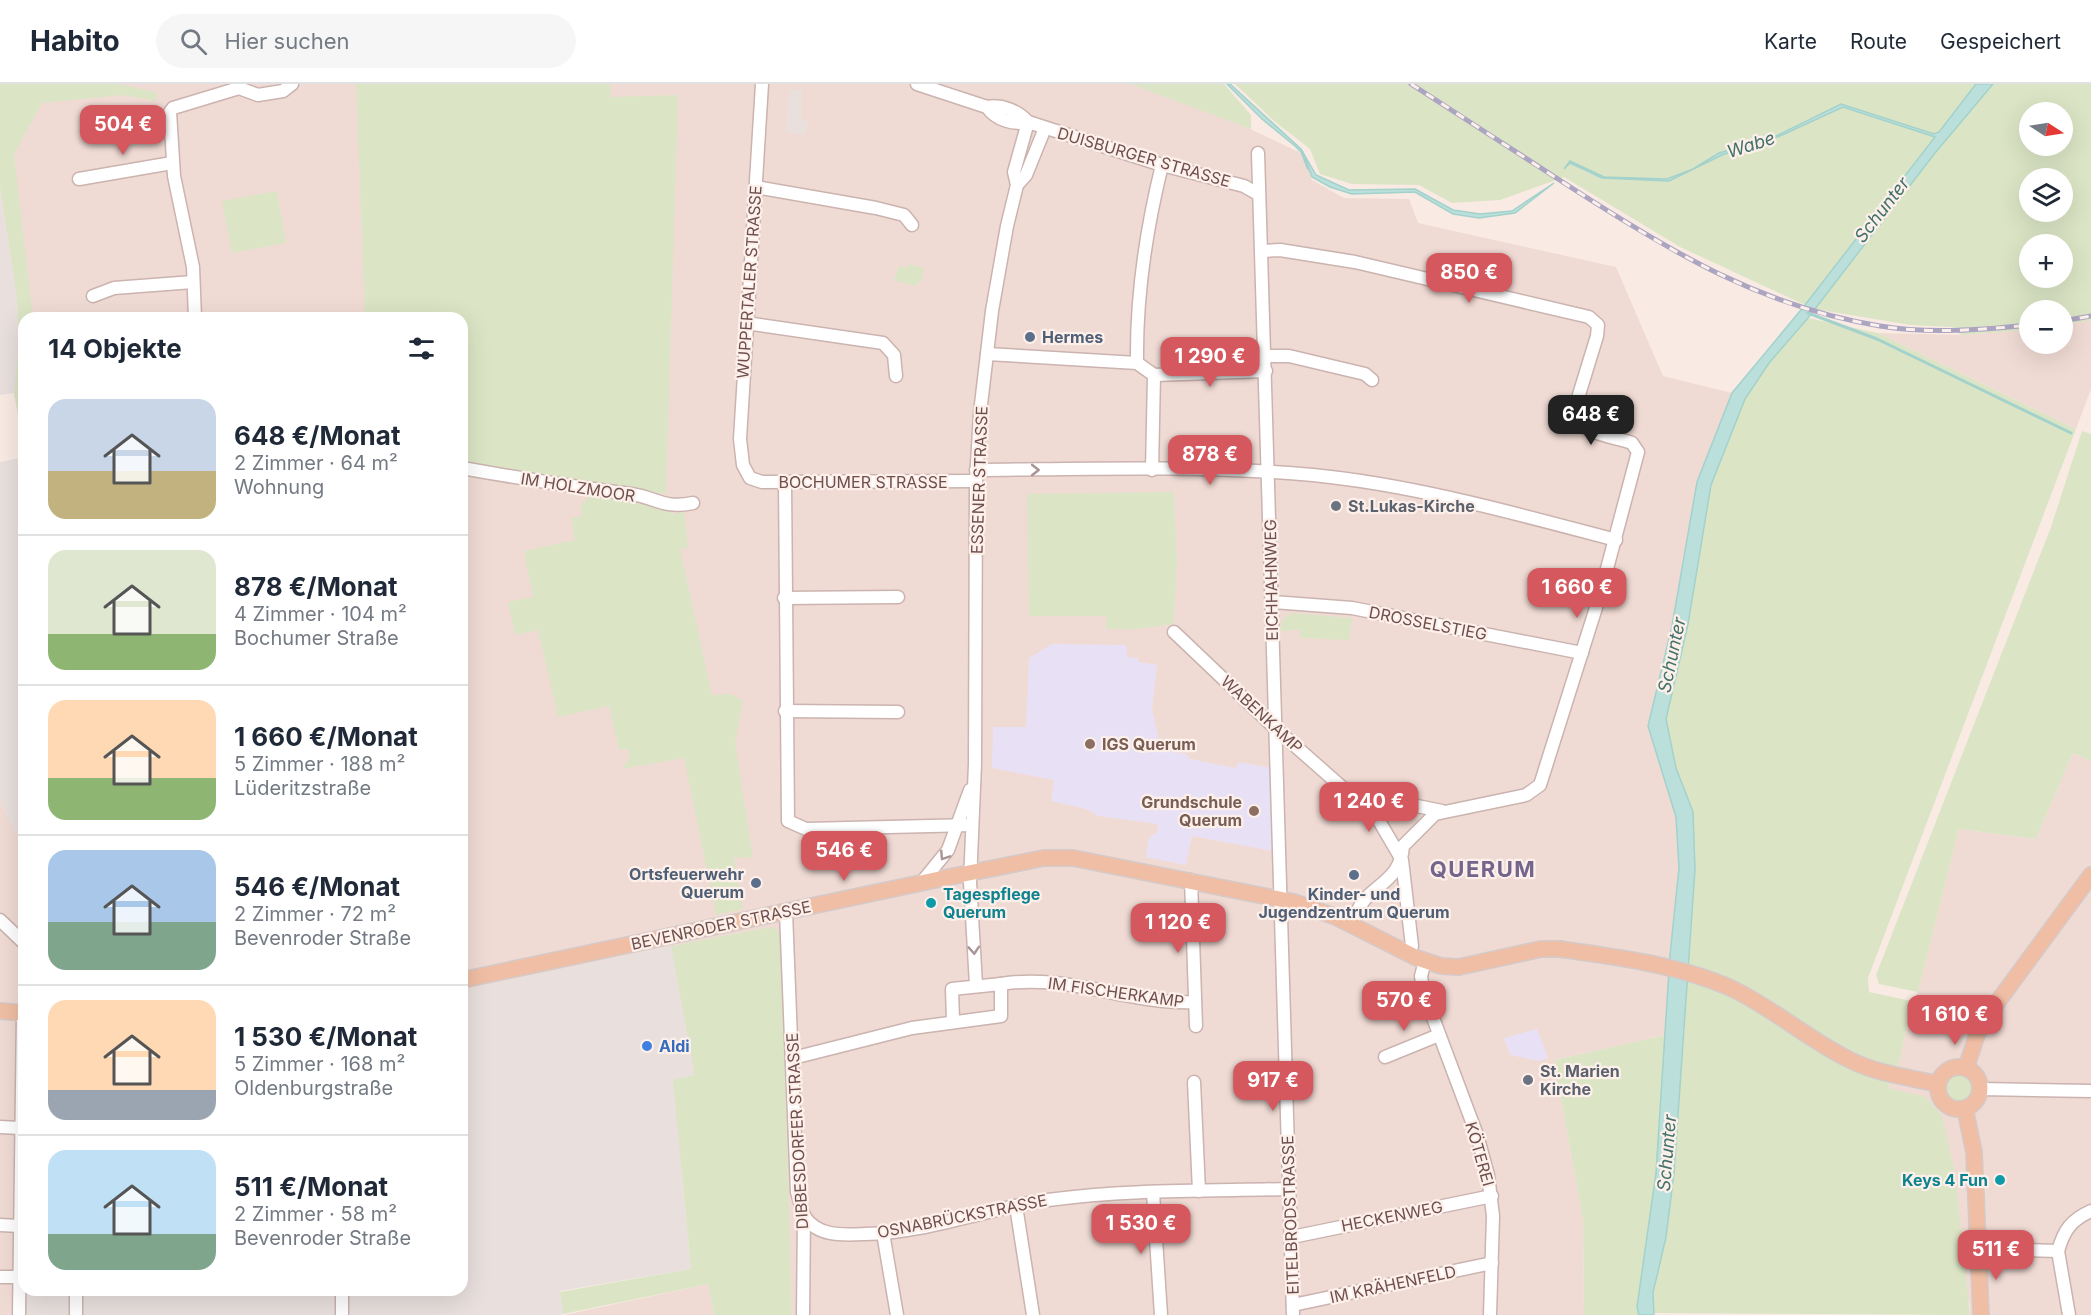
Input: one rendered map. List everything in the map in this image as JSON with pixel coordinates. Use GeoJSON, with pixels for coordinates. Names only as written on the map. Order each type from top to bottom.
{"type":"FeatureCollection","features":[{"type":"Feature","properties":{"kind":"main road","name":"BEVENRODER STRASSE"},"geometry":{"type":"LineString","coordinates":[[468,979],[922,882],[1044,858],[1063,857],[1281,898],[1351,925],[1425,962],[1459,967],[1541,950],[1560,949],[1666,968],[1741,993],[1849,1060],[1875,1071],[1938,1084]]}},
{"type":"Feature","properties":{"kind":"main road"},"geometry":{"type":"LineString","coordinates":[[1966,1068],[1973,1043],[1985,1019],[2091,875]]}},
{"type":"Feature","properties":{"kind":"main road"},"geometry":{"type":"LineString","coordinates":[[0,1011],[18,1013]]}},
{"type":"Feature","properties":{"kind":"main road"},"geometry":{"type":"LineString","coordinates":[[1966,1068],[1975,1074],[1980,1089],[1976,1101],[1965,1109],[1954,1109],[1945,1105],[1939,1096],[1938,1084],[1947,1070],[1966,1068]]}},
{"type":"Feature","properties":{"kind":"main road"},"geometry":{"type":"LineString","coordinates":[[1965,1109],[1974,1152],[1981,1315]]}},
{"type":"Feature","properties":{"kind":"street"},"geometry":{"type":"LineString","coordinates":[[195,312],[193,267],[172,163],[169,116],[173,108],[239,88],[258,95],[284,91],[292,84]]}},
{"type":"Feature","properties":{"kind":"street","name":"WUPPERTALER STRASSE"},"geometry":{"type":"LineString","coordinates":[[750,478],[743,465],[740,449],[762,84]]}},
{"type":"Feature","properties":{"kind":"street","name":"DUISBURGER STRASSE"},"geometry":{"type":"LineString","coordinates":[[924,85],[987,107],[996,105],[1021,114],[1028,122],[1162,165],[1244,186],[1258,195]]}},
{"type":"Feature","properties":{"kind":"street","name":"ESSENER STRASSE"},"geometry":{"type":"LineString","coordinates":[[970,873],[974,778],[976,475],[987,354],[999,268],[1017,185],[1014,172],[1028,122]]}},
{"type":"Feature","properties":{"kind":"street","name":"ESSENER STRASSE"},"geometry":{"type":"LineString","coordinates":[[1017,185],[1026,175],[1045,128]]}},
{"type":"Feature","properties":{"kind":"street","name":"EICHHAHNWEG"},"geometry":{"type":"LineString","coordinates":[[1258,153],[1270,473],[1272,631],[1281,898]]}},
{"type":"Feature","properties":{"kind":"street"},"geometry":{"type":"LineString","coordinates":[[79,179],[172,163]]}},
{"type":"Feature","properties":{"kind":"street"},"geometry":{"type":"LineString","coordinates":[[1137,363],[1138,305],[1144,252],[1162,165]]}},
{"type":"Feature","properties":{"kind":"street"},"geometry":{"type":"LineString","coordinates":[[756,187],[885,210],[904,215],[912,225]]}},
{"type":"Feature","properties":{"kind":"street"},"geometry":{"type":"LineString","coordinates":[[1262,251],[1280,250],[1355,262],[1589,317],[1598,325],[1598,336],[1574,411],[1574,419],[1583,427],[1632,442],[1637,447],[1637,461],[1616,540],[1542,780],[1537,789],[1526,795],[1435,814],[1403,846],[1402,860],[1412,946],[1409,954]]}},
{"type":"Feature","properties":{"kind":"street"},"geometry":{"type":"LineString","coordinates":[[93,296],[114,288],[193,282]]}},
{"type":"Feature","properties":{"kind":"street"},"geometry":{"type":"LineString","coordinates":[[746,323],[883,343],[894,355],[896,376]]}},
{"type":"Feature","properties":{"kind":"street"},"geometry":{"type":"LineString","coordinates":[[987,354],[1137,363],[1154,375],[1266,371]]}},
{"type":"Feature","properties":{"kind":"street"},"geometry":{"type":"LineString","coordinates":[[1265,356],[1289,356],[1365,374],[1372,380]]}},
{"type":"Feature","properties":{"kind":"street"},"geometry":{"type":"LineString","coordinates":[[1152,470],[1154,375]]}},
{"type":"Feature","properties":{"kind":"street","name":"IM HOLZMOOR"},"geometry":{"type":"LineString","coordinates":[[468,469],[577,489],[639,496],[669,506],[693,503]]}},
{"type":"Feature","properties":{"kind":"street","name":"BOCHUMER STRASSE"},"geometry":{"type":"LineString","coordinates":[[750,478],[762,482],[786,483],[1152,470],[1315,475],[1426,494],[1616,540]]}},
{"type":"Feature","properties":{"kind":"street"},"geometry":{"type":"LineString","coordinates":[[786,483],[784,598],[786,813],[788,821],[806,829],[972,825]]}},
{"type":"Feature","properties":{"kind":"street"},"geometry":{"type":"LineString","coordinates":[[784,598],[898,597]]}},
{"type":"Feature","properties":{"kind":"street","name":"DROSSELSTIEG"},"geometry":{"type":"LineString","coordinates":[[1273,602],[1352,608],[1582,653]]}},
{"type":"Feature","properties":{"kind":"street","name":"WABENKAMP"},"geometry":{"type":"LineString","coordinates":[[1174,633],[1276,729],[1378,819],[1402,860]]}},
{"type":"Feature","properties":{"kind":"street"},"geometry":{"type":"LineString","coordinates":[[785,711],[898,712]]}},
{"type":"Feature","properties":{"kind":"street","name":"ESSENER STRASSE"},"geometry":{"type":"LineString","coordinates":[[922,882],[948,850],[974,778]]}},
{"type":"Feature","properties":{"kind":"street"},"geometry":{"type":"LineString","coordinates":[[1351,793],[1442,811]]}},
{"type":"Feature","properties":{"kind":"street"},"geometry":{"type":"LineString","coordinates":[[1351,925],[1363,901],[1398,870],[1402,860]]}},
{"type":"Feature","properties":{"kind":"street"},"geometry":{"type":"LineString","coordinates":[[970,873],[976,985]]}},
{"type":"Feature","properties":{"kind":"street"},"geometry":{"type":"LineString","coordinates":[[1191,880],[1196,1026]]}},
{"type":"Feature","properties":{"kind":"street","name":"EITELBRODSTRASSE"},"geometry":{"type":"LineString","coordinates":[[1281,898],[1293,1310]]}},
{"type":"Feature","properties":{"kind":"street","name":"DIBBESDORFER STRASSE"},"geometry":{"type":"LineString","coordinates":[[786,912],[797,1192],[804,1216],[803,1315]]}},
{"type":"Feature","properties":{"kind":"street"},"geometry":{"type":"LineString","coordinates":[[0,920],[18,937]]}},
{"type":"Feature","properties":{"kind":"street","name":"KÖTEREI"},"geometry":{"type":"LineString","coordinates":[[1425,962],[1421,984],[1485,1157],[1492,1196],[1490,1315]]}},
{"type":"Feature","properties":{"kind":"street","name":"IM FISCHERKAMP"},"geometry":{"type":"LineString","coordinates":[[953,1021],[950,995],[952,989],[976,985],[1053,981],[1160,1001],[1195,1002]]}},
{"type":"Feature","properties":{"kind":"street"},"geometry":{"type":"LineString","coordinates":[[792,1058],[871,1037],[953,1021],[1001,1016],[1001,984]]}},
{"type":"Feature","properties":{"kind":"street"},"geometry":{"type":"LineString","coordinates":[[1385,1056],[1439,1035]]}},
{"type":"Feature","properties":{"kind":"street"},"geometry":{"type":"LineString","coordinates":[[1194,1082],[1199,1191]]}},
{"type":"Feature","properties":{"kind":"street"},"geometry":{"type":"LineString","coordinates":[[1980,1089],[2091,1091]]}},
{"type":"Feature","properties":{"kind":"street"},"geometry":{"type":"LineString","coordinates":[[0,1127],[18,1128]]}},
{"type":"Feature","properties":{"kind":"street","name":"OSNABRÜCKSTRASSE"},"geometry":{"type":"LineString","coordinates":[[804,1216],[810,1225],[829,1233],[883,1233],[1058,1198],[1289,1189]]}},
{"type":"Feature","properties":{"kind":"street"},"geometry":{"type":"LineString","coordinates":[[1153,1193],[1161,1315]]}},
{"type":"Feature","properties":{"kind":"street","name":"HECKENWEG"},"geometry":{"type":"LineString","coordinates":[[1292,1237],[1492,1196]]}},
{"type":"Feature","properties":{"kind":"street"},"geometry":{"type":"LineString","coordinates":[[1016,1206],[1033,1315]]}},
{"type":"Feature","properties":{"kind":"street"},"geometry":{"type":"LineString","coordinates":[[2069,1315],[2058,1251],[2063,1234],[2071,1222],[2091,1211]]}},
{"type":"Feature","properties":{"kind":"street"},"geometry":{"type":"LineString","coordinates":[[0,1225],[18,1226]]}},
{"type":"Feature","properties":{"kind":"street"},"geometry":{"type":"LineString","coordinates":[[883,1233],[897,1315]]}},
{"type":"Feature","properties":{"kind":"street"},"geometry":{"type":"LineString","coordinates":[[1978,1249],[2058,1251]]}},
{"type":"Feature","properties":{"kind":"street","name":"IM KRÄHENFELD"},"geometry":{"type":"LineString","coordinates":[[1293,1310],[1492,1263]]}},
{"type":"Feature","properties":{"kind":"street"},"geometry":{"type":"LineString","coordinates":[[0,1277],[18,1277]]}},
{"type":"Feature","properties":{"kind":"street"},"geometry":{"type":"LineString","coordinates":[[19,1296],[19,1315]]}},
{"type":"Feature","properties":{"kind":"street"},"geometry":{"type":"LineString","coordinates":[[76,1296],[76,1315]]}},
{"type":"Feature","properties":{"kind":"street"},"geometry":{"type":"LineString","coordinates":[[342,1296],[342,1315]]}},
{"type":"Feature","properties":{"kind":"shaded area"},"geometry":{"type":"Polygon","coordinates":[[[0,84],[1130,84],[1227,118],[1303,154],[1312,180],[1344,198],[1409,199],[1418,223],[1616,267],[1663,376],[1732,393],[1697,482],[1672,626],[1648,726],[1676,817],[1679,868],[1670,955],[1666,1035],[1554,1060],[1583,1220],[1584,1315],[792,1315],[789,1251],[468,995],[468,312],[18,312],[18,322],[17,298],[0,187],[0,84]]]}},
{"type":"Feature","properties":{"kind":"shaded area"},"geometry":{"type":"Polygon","coordinates":[[[789,90],[802,90],[801,119],[808,122],[805,135],[786,132],[789,90]]]}},
{"type":"Feature","properties":{"kind":"shaded area"},"geometry":{"type":"Polygon","coordinates":[[[0,187],[17,298],[18,356],[14,393],[0,395],[0,187]]]}},
{"type":"Feature","properties":{"kind":"shaded area"},"geometry":{"type":"Polygon","coordinates":[[[2091,320],[2091,389],[2076,429],[1878,333],[1961,335],[2019,331],[2019,354],[2073,354],[2073,323],[2091,320]]]}},
{"type":"Feature","properties":{"kind":"shaded area"},"geometry":{"type":"Polygon","coordinates":[[[18,356],[18,414],[14,393],[18,356]]]}},
{"type":"Feature","properties":{"kind":"shaded area"},"geometry":{"type":"Polygon","coordinates":[[[18,458],[18,836],[0,802],[0,462],[18,458]]]}},
{"type":"Feature","properties":{"kind":"shaded area"},"geometry":{"type":"Polygon","coordinates":[[[1052,644],[1126,645],[1127,657],[1138,658],[1138,662],[1157,665],[1152,709],[1161,750],[1186,754],[1190,759],[1236,768],[1238,762],[1272,768],[1274,851],[1192,836],[1186,865],[1146,857],[1149,838],[1157,832],[1158,824],[1098,816],[1086,809],[1051,801],[1054,780],[992,768],[993,727],[1026,727],[1029,658],[1052,644]]]}},
{"type":"Feature","properties":{"kind":"shaded area"},"geometry":{"type":"Polygon","coordinates":[[[2073,753],[2091,761],[2091,1315],[1970,1315],[1970,1304],[1888,1088],[1900,1060],[1912,1001],[1918,992],[1959,829],[2036,839],[2073,753]]]}},
{"type":"Feature","properties":{"kind":"shaded area"},"geometry":{"type":"Polygon","coordinates":[[[0,802],[18,836],[18,1296],[24,1296],[24,1315],[0,1315],[0,802]]]}},
{"type":"Feature","properties":{"kind":"shaded area"},"geometry":{"type":"Polygon","coordinates":[[[671,946],[695,1076],[673,1080],[691,1269],[560,1291],[563,1314],[560,1315],[24,1315],[25,1296],[468,1296],[468,989],[671,946]]]}},
{"type":"Feature","properties":{"kind":"shaded area"},"geometry":{"type":"Polygon","coordinates":[[[1537,1029],[1548,1058],[1539,1061],[1510,1055],[1504,1038],[1537,1029]]]}},
{"type":"Feature","properties":{"kind":"shaded area"},"geometry":{"type":"Polygon","coordinates":[[[708,1284],[714,1315],[564,1315],[708,1284]]]}},
{"type":"Feature","properties":{"kind":"green space"},"geometry":{"type":"Polygon","coordinates":[[[0,84],[119,84],[158,93],[156,101],[123,95],[42,103],[14,154],[32,312],[18,312],[18,322],[17,298],[0,187],[0,84]]]}},
{"type":"Feature","properties":{"kind":"green space"},"geometry":{"type":"Polygon","coordinates":[[[356,84],[610,84],[611,97],[678,95],[666,494],[468,463],[468,312],[365,312],[356,84]]]}},
{"type":"Feature","properties":{"kind":"green space"},"geometry":{"type":"Polygon","coordinates":[[[1130,84],[1224,84],[1251,115],[1251,129],[1130,84]]]}},
{"type":"Feature","properties":{"kind":"green space"},"geometry":{"type":"Polygon","coordinates":[[[1235,84],[1976,84],[1939,132],[1934,134],[1841,104],[1774,137],[1719,153],[1693,169],[1667,179],[1604,177],[1578,165],[1584,171],[1602,178],[1669,181],[1722,155],[1780,136],[1843,107],[1936,136],[1805,305],[1680,247],[1564,177],[1500,200],[1452,203],[1419,185],[1352,184],[1320,174],[1310,149],[1274,121],[1235,84]]]}},
{"type":"Feature","properties":{"kind":"green space"},"geometry":{"type":"Polygon","coordinates":[[[1993,84],[2091,84],[2091,320],[2073,323],[2073,300],[2019,300],[2019,331],[1961,335],[1952,327],[1910,325],[1815,309],[1935,153],[1993,84]]]}},
{"type":"Feature","properties":{"kind":"green space"},"geometry":{"type":"Polygon","coordinates":[[[277,191],[286,243],[232,253],[222,201],[277,191]]]}},
{"type":"Feature","properties":{"kind":"green space"},"geometry":{"type":"Polygon","coordinates":[[[909,264],[924,268],[921,281],[914,286],[894,280],[899,266],[907,268],[909,264]]]}},
{"type":"Feature","properties":{"kind":"green space"},"geometry":{"type":"Polygon","coordinates":[[[1808,318],[1878,333],[2076,429],[1868,978],[1869,992],[1912,1001],[1900,1060],[1888,1088],[1926,1097],[1942,1116],[1955,1173],[1970,1315],[1654,1313],[1654,1294],[1665,1237],[1685,1026],[1693,812],[1676,768],[1666,719],[1688,624],[1711,485],[1745,399],[1769,363],[1808,318]]]}},
{"type":"Feature","properties":{"kind":"green space"},"geometry":{"type":"Polygon","coordinates":[[[18,356],[18,414],[14,393],[18,356]]]}},
{"type":"Feature","properties":{"kind":"green space"},"geometry":{"type":"Polygon","coordinates":[[[2082,431],[2091,434],[2091,761],[2073,753],[2036,839],[1959,829],[1918,992],[1879,984],[1876,975],[2051,527],[2082,431]]]}},
{"type":"Feature","properties":{"kind":"green space"},"geometry":{"type":"Polygon","coordinates":[[[1174,492],[1177,562],[1174,624],[1135,629],[1106,629],[1106,616],[1029,616],[1027,494],[1174,492]]]}},
{"type":"Feature","properties":{"kind":"green space"},"geometry":{"type":"Polygon","coordinates":[[[590,495],[639,500],[673,514],[684,511],[688,548],[680,549],[712,695],[731,694],[743,701],[735,743],[753,857],[734,858],[743,909],[716,915],[684,758],[622,769],[629,758],[628,749],[619,750],[609,706],[558,717],[538,630],[515,635],[508,602],[533,597],[524,551],[575,540],[571,518],[582,516],[580,506],[590,495]]]}},
{"type":"Feature","properties":{"kind":"green space"},"geometry":{"type":"Polygon","coordinates":[[[1292,613],[1352,618],[1349,640],[1300,638],[1300,630],[1280,631],[1283,619],[1292,613]]]}},
{"type":"Feature","properties":{"kind":"green space"},"geometry":{"type":"Polygon","coordinates":[[[771,927],[777,929],[781,937],[792,1315],[714,1315],[708,1284],[563,1314],[560,1292],[691,1269],[673,1080],[695,1075],[671,946],[771,927]]]}},
{"type":"Feature","properties":{"kind":"green space"},"geometry":{"type":"Polygon","coordinates":[[[1666,1035],[1656,1173],[1638,1307],[1639,1315],[1584,1315],[1583,1220],[1554,1060],[1666,1035]]]}},
{"type":"Feature","properties":{"kind":"green space"},"geometry":{"type":"Polygon","coordinates":[[[1959,1073],[1970,1077],[1974,1088],[1970,1099],[1959,1103],[1948,1099],[1944,1088],[1948,1077],[1959,1073]]]}},
{"type":"Feature","properties":{"kind":"water"},"geometry":{"type":"Polygon","coordinates":[[[1227,84],[1230,84],[1301,149],[1316,175],[1349,190],[1415,189],[1453,210],[1480,214],[1512,211],[1554,183],[1515,213],[1479,218],[1453,214],[1415,192],[1352,194],[1330,187],[1312,177],[1303,154],[1262,119],[1227,84]]]}},
{"type":"Feature","properties":{"kind":"water","name":"Schunter"},"geometry":{"type":"Polygon","coordinates":[[[1976,84],[1993,84],[1935,153],[1808,318],[1769,363],[1745,399],[1711,485],[1688,624],[1666,719],[1676,768],[1693,812],[1695,869],[1674,1173],[1666,1237],[1653,1293],[1654,1315],[1639,1315],[1637,1307],[1656,1173],[1670,955],[1679,868],[1676,817],[1648,726],[1672,626],[1697,482],[1732,393],[1805,305],[1935,137],[1843,107],[1780,136],[1722,155],[1669,181],[1602,178],[1570,163],[1564,169],[1570,161],[1604,177],[1667,179],[1693,169],[1719,153],[1774,137],[1841,104],[1934,134],[1939,132],[1976,84]]]}},
{"type":"Feature","properties":{"kind":"waterway","name":"Wabe"},"geometry":{"type":"LineString","coordinates":[[1302,152],[1308,168]]}},
{"type":"Feature","properties":{"kind":"waterway"},"geometry":{"type":"LineString","coordinates":[[1808,313],[1877,339],[2071,433]]}},
{"type":"Feature","properties":{"kind":"railway"},"geometry":{"type":"LineString","coordinates":[[1411,84],[1648,235],[1720,275],[1758,291],[1797,306],[1880,326],[1917,330],[1955,330],[2019,326]]}},
{"type":"Feature","properties":{"kind":"railway"},"geometry":{"type":"LineString","coordinates":[[2073,319],[2091,316]]}},
{"type":"Feature","properties":{"kind":"place","name":"Hermes"},"geometry":{"type":"Point","coordinates":[1030,337]}},
{"type":"Feature","properties":{"kind":"place","name":"St.Lukas-Kirche"},"geometry":{"type":"Point","coordinates":[1336,506]}},
{"type":"Feature","properties":{"kind":"place","name":"IGS Querum"},"geometry":{"type":"Point","coordinates":[1090,744]}},
{"type":"Feature","properties":{"kind":"place","name":"Grundschule Querum"},"geometry":{"type":"Point","coordinates":[1254,811]}},
{"type":"Feature","properties":{"kind":"place","name":"Kinder- und Jugendzentrum Querum"},"geometry":{"type":"Point","coordinates":[1354,875]}},
{"type":"Feature","properties":{"kind":"place","name":"Ortsfeuerwehr Querum"},"geometry":{"type":"Point","coordinates":[756,883]}},
{"type":"Feature","properties":{"kind":"place","name":"Tagespflege Querum"},"geometry":{"type":"Point","coordinates":[931,903]}},
{"type":"Feature","properties":{"kind":"place","name":"Aldi"},"geometry":{"type":"Point","coordinates":[647,1046]}},
{"type":"Feature","properties":{"kind":"place","name":"St. Marien Kirche"},"geometry":{"type":"Point","coordinates":[1528,1080]}},
{"type":"Feature","properties":{"kind":"place","name":"Keys 4 Fun"},"geometry":{"type":"Point","coordinates":[2000,1180]}},
{"type":"Feature","properties":{"kind":"district","name":"QUERUM"},"geometry":{"type":"Point","coordinates":[1483,869]}}]}
